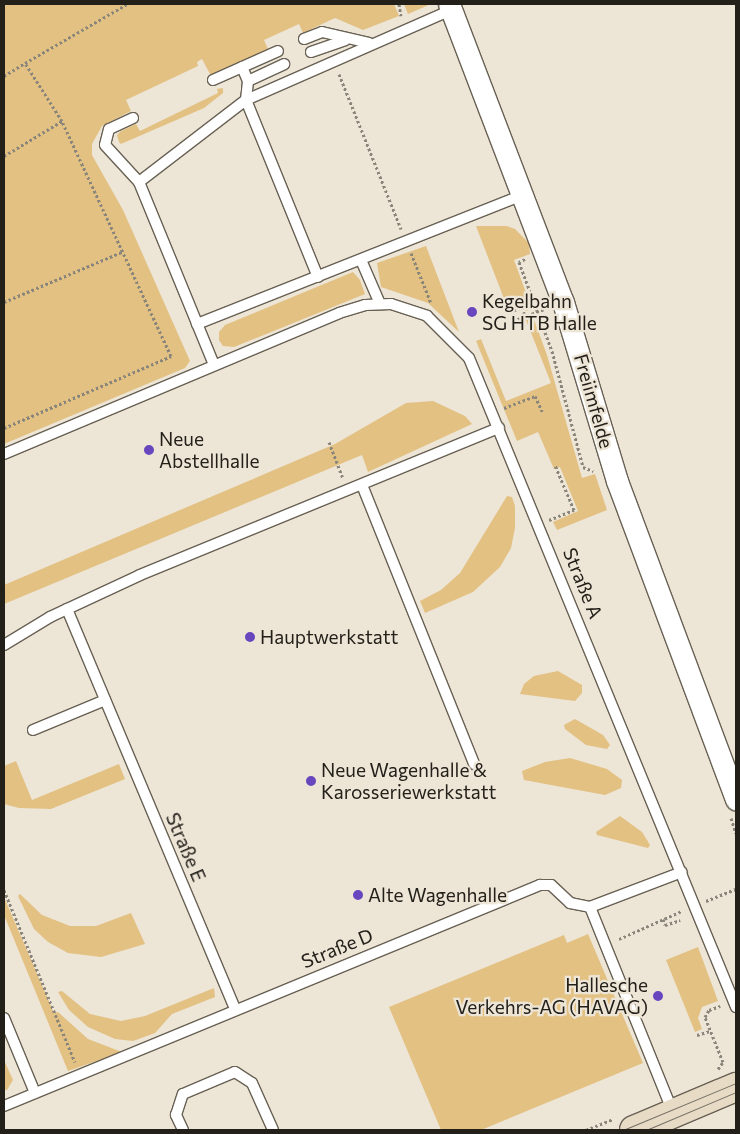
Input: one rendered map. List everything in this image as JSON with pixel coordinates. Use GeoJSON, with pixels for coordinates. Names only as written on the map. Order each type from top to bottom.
{"type":"FeatureCollection","features":[{"type":"Feature","properties":{"kind":"street","name":"Freiimfelde"},"geometry":{"type":"LineString","coordinates":[[450,7],[523,195],[580,351],[620,490],[736,800]]}},
{"type":"Feature","properties":{"kind":"street"},"geometry":{"type":"LineString","coordinates":[[634,1130],[736,1087]]}},
{"type":"Feature","properties":{"kind":"lane"},"geometry":{"type":"LineString","coordinates":[[139,182],[246,100],[450,7]]}},
{"type":"Feature","properties":{"kind":"lane"},"geometry":{"type":"LineString","coordinates":[[304,39],[322,32],[346,40],[369,43]]}},
{"type":"Feature","properties":{"kind":"lane"},"geometry":{"type":"LineString","coordinates":[[311,52],[346,40]]}},
{"type":"Feature","properties":{"kind":"lane"},"geometry":{"type":"LineString","coordinates":[[213,80],[278,51]]}},
{"type":"Feature","properties":{"kind":"lane"},"geometry":{"type":"LineString","coordinates":[[248,81],[284,64]]}},
{"type":"Feature","properties":{"kind":"lane"},"geometry":{"type":"LineString","coordinates":[[242,67],[248,81],[246,100],[318,277]]}},
{"type":"Feature","properties":{"kind":"lane"},"geometry":{"type":"LineString","coordinates":[[133,118],[110,129],[105,144],[139,182],[214,365]]}},
{"type":"Feature","properties":{"kind":"lane"},"geometry":{"type":"LineString","coordinates":[[197,324],[523,195]]}},
{"type":"Feature","properties":{"kind":"lane"},"geometry":{"type":"LineString","coordinates":[[361,260],[380,304]]}},
{"type":"Feature","properties":{"kind":"lane","name":"Straße A"},"geometry":{"type":"LineString","coordinates":[[4,454],[338,313],[380,304],[391,304],[427,316],[469,358],[736,1007]]}},
{"type":"Feature","properties":{"kind":"lane"},"geometry":{"type":"LineString","coordinates":[[4,646],[67,609],[140,575],[499,428]]}},
{"type":"Feature","properties":{"kind":"lane"},"geometry":{"type":"LineString","coordinates":[[362,485],[474,764]]}},
{"type":"Feature","properties":{"kind":"lane","name":"Straße E"},"geometry":{"type":"LineString","coordinates":[[67,609],[235,1008]]}},
{"type":"Feature","properties":{"kind":"lane"},"geometry":{"type":"LineString","coordinates":[[33,730],[105,700]]}},
{"type":"Feature","properties":{"kind":"lane"},"geometry":{"type":"LineString","coordinates":[[674,1113],[590,907],[682,872]]}},
{"type":"Feature","properties":{"kind":"lane","name":"Straße D"},"geometry":{"type":"LineString","coordinates":[[4,1106],[235,1008],[540,885],[551,885],[570,903],[590,907]]}},
{"type":"Feature","properties":{"kind":"lane"},"geometry":{"type":"LineString","coordinates":[[4,1018],[35,1093]]}},
{"type":"Feature","properties":{"kind":"lane"},"geometry":{"type":"LineString","coordinates":[[182,1130],[176,1115],[183,1094],[235,1072],[252,1083],[273,1130]]}},
{"type":"Feature","properties":{"kind":"path"},"geometry":{"type":"LineString","coordinates":[[4,76],[127,4]]}},
{"type":"Feature","properties":{"kind":"path"},"geometry":{"type":"LineString","coordinates":[[399,4],[401,10]]}},
{"type":"Feature","properties":{"kind":"path"},"geometry":{"type":"LineString","coordinates":[[334,61],[433,310]]}},
{"type":"Feature","properties":{"kind":"path"},"geometry":{"type":"LineString","coordinates":[[4,428],[171,356],[124,251],[62,121],[25,63]]}},
{"type":"Feature","properties":{"kind":"path"},"geometry":{"type":"LineString","coordinates":[[4,156],[62,121]]}},
{"type":"Feature","properties":{"kind":"path"},"geometry":{"type":"LineString","coordinates":[[4,302],[124,251]]}},
{"type":"Feature","properties":{"kind":"path"},"geometry":{"type":"LineString","coordinates":[[544,252],[519,262],[552,351],[582,467],[588,471],[600,470]]}},
{"type":"Feature","properties":{"kind":"path"},"geometry":{"type":"LineString","coordinates":[[509,312],[522,307],[525,316]]}},
{"type":"Feature","properties":{"kind":"path"},"geometry":{"type":"LineString","coordinates":[[499,410],[535,396],[542,411]]}},
{"type":"Feature","properties":{"kind":"path"},"geometry":{"type":"LineString","coordinates":[[328,442],[349,490]]}},
{"type":"Feature","properties":{"kind":"path"},"geometry":{"type":"LineString","coordinates":[[546,521],[574,510],[555,465]]}},
{"type":"Feature","properties":{"kind":"path"},"geometry":{"type":"LineString","coordinates":[[610,943],[663,920],[697,909],[736,889]]}},
{"type":"Feature","properties":{"kind":"path"},"geometry":{"type":"LineString","coordinates":[[4,890],[79,1074]]}},
{"type":"Feature","properties":{"kind":"path"},"geometry":{"type":"LineString","coordinates":[[663,920],[665,925],[680,920]]}},
{"type":"Feature","properties":{"kind":"path"},"geometry":{"type":"LineString","coordinates":[[709,1073],[718,1070],[723,1062],[705,1017],[709,1010],[723,1005]]}},
{"type":"Feature","properties":{"kind":"path"},"geometry":{"type":"LineString","coordinates":[[697,1035],[710,1031]]}},
{"type":"Feature","properties":{"kind":"shaded area"},"geometry":{"type":"Polygon","coordinates":[[[4,4],[394,4],[399,16],[363,30],[335,18],[303,33],[299,24],[264,40],[268,49],[211,76],[202,59],[197,62],[198,66],[126,100],[131,111],[102,126],[92,144],[92,155],[123,210],[190,361],[185,368],[4,444],[4,4]]]}},
{"type":"Feature","properties":{"kind":"shaded area"},"geometry":{"type":"Polygon","coordinates":[[[404,4],[431,4],[408,14],[404,4]]]}},
{"type":"Feature","properties":{"kind":"shaded area"},"geometry":{"type":"Polygon","coordinates":[[[223,88],[223,93],[204,108],[121,144],[119,142],[117,135],[121,131],[136,124],[140,131],[218,93],[217,89],[223,88]]]}},
{"type":"Feature","properties":{"kind":"shaded area"},"geometry":{"type":"Polygon","coordinates":[[[476,226],[507,226],[515,229],[529,243],[530,254],[514,260],[532,309],[526,311],[523,303],[508,309],[476,226]]]}},
{"type":"Feature","properties":{"kind":"shaded area"},"geometry":{"type":"Polygon","coordinates":[[[426,246],[459,332],[428,303],[381,287],[377,263],[426,246]]]}},
{"type":"Feature","properties":{"kind":"shaded area"},"geometry":{"type":"Polygon","coordinates":[[[353,272],[360,280],[365,294],[234,347],[223,346],[219,340],[219,332],[225,325],[353,272]]]}},
{"type":"Feature","properties":{"kind":"shaded area"},"geometry":{"type":"Polygon","coordinates":[[[533,317],[547,355],[582,478],[595,474],[607,510],[557,530],[553,522],[578,511],[560,467],[554,469],[538,432],[517,441],[476,341],[481,339],[506,401],[551,383],[526,320],[533,317]]]}},
{"type":"Feature","properties":{"kind":"shaded area"},"geometry":{"type":"Polygon","coordinates":[[[433,401],[465,416],[472,424],[368,472],[362,455],[4,604],[4,585],[335,444],[406,403],[433,401]]]}},
{"type":"Feature","properties":{"kind":"shaded area"},"geometry":{"type":"Polygon","coordinates":[[[507,496],[512,497],[515,506],[515,528],[511,548],[500,567],[473,592],[425,613],[420,601],[441,590],[460,573],[507,496]]]}},
{"type":"Feature","properties":{"kind":"shaded area"},"geometry":{"type":"Polygon","coordinates":[[[558,671],[582,685],[582,693],[575,701],[520,694],[524,684],[534,676],[558,671]]]}},
{"type":"Feature","properties":{"kind":"shaded area"},"geometry":{"type":"Polygon","coordinates":[[[575,719],[603,735],[610,745],[607,749],[586,745],[565,729],[564,725],[575,719]]]}},
{"type":"Feature","properties":{"kind":"shaded area"},"geometry":{"type":"Polygon","coordinates":[[[570,758],[607,769],[622,780],[621,788],[605,795],[524,780],[522,771],[545,762],[570,758]]]}},
{"type":"Feature","properties":{"kind":"shaded area"},"geometry":{"type":"Polygon","coordinates":[[[16,761],[32,800],[119,764],[125,779],[51,809],[19,808],[4,804],[4,766],[16,761]]]}},
{"type":"Feature","properties":{"kind":"shaded area"},"geometry":{"type":"Polygon","coordinates":[[[620,816],[642,832],[650,845],[648,848],[597,835],[596,832],[620,816]]]}},
{"type":"Feature","properties":{"kind":"shaded area"},"geometry":{"type":"Polygon","coordinates":[[[20,894],[42,915],[70,926],[96,926],[131,913],[145,944],[101,957],[68,953],[48,942],[34,929],[18,896],[20,894]]]}},
{"type":"Feature","properties":{"kind":"shaded area"},"geometry":{"type":"Polygon","coordinates":[[[4,897],[54,1013],[58,1012],[88,1039],[122,1052],[68,1071],[4,915],[4,897]]]}},
{"type":"Feature","properties":{"kind":"shaded area"},"geometry":{"type":"Polygon","coordinates":[[[588,934],[643,1063],[481,1130],[441,1130],[389,1007],[564,935],[567,943],[588,934]]]}},
{"type":"Feature","properties":{"kind":"shaded area"},"geometry":{"type":"Polygon","coordinates":[[[698,947],[718,1001],[702,1007],[698,1018],[702,1029],[695,1032],[666,960],[698,947]]]}},
{"type":"Feature","properties":{"kind":"shaded area"},"geometry":{"type":"Polygon","coordinates":[[[214,988],[215,997],[172,1014],[155,1033],[133,1041],[115,1039],[88,1027],[69,1010],[58,992],[62,991],[90,1014],[121,1021],[145,1016],[214,988]]]}},
{"type":"Feature","properties":{"kind":"shaded area"},"geometry":{"type":"Polygon","coordinates":[[[4,1060],[13,1080],[7,1090],[4,1090],[4,1060]]]}},
{"type":"Feature","properties":{"kind":"tram line"},"geometry":{"type":"LineString","coordinates":[[623,1130],[736,1083]]}},
{"type":"Feature","properties":{"kind":"tram line"},"geometry":{"type":"LineString","coordinates":[[646,1130],[736,1092]]}},
{"type":"Feature","properties":{"kind":"place","name":"Kegelbahn SG HTB Halle"},"geometry":{"type":"Point","coordinates":[472,312]}},
{"type":"Feature","properties":{"kind":"place","name":"Neue Abstellhalle"},"geometry":{"type":"Point","coordinates":[149,450]}},
{"type":"Feature","properties":{"kind":"place","name":"Hauptwerkstatt"},"geometry":{"type":"Point","coordinates":[250,637]}},
{"type":"Feature","properties":{"kind":"place","name":"Neue Wagenhalle & Karosseriewerkstatt"},"geometry":{"type":"Point","coordinates":[311,781]}},
{"type":"Feature","properties":{"kind":"place","name":"Alte Wagenhalle"},"geometry":{"type":"Point","coordinates":[358,895]}},
{"type":"Feature","properties":{"kind":"place","name":"Hallesche Verkehrs-AG (HAVAG)"},"geometry":{"type":"Point","coordinates":[658,996]}}]}
